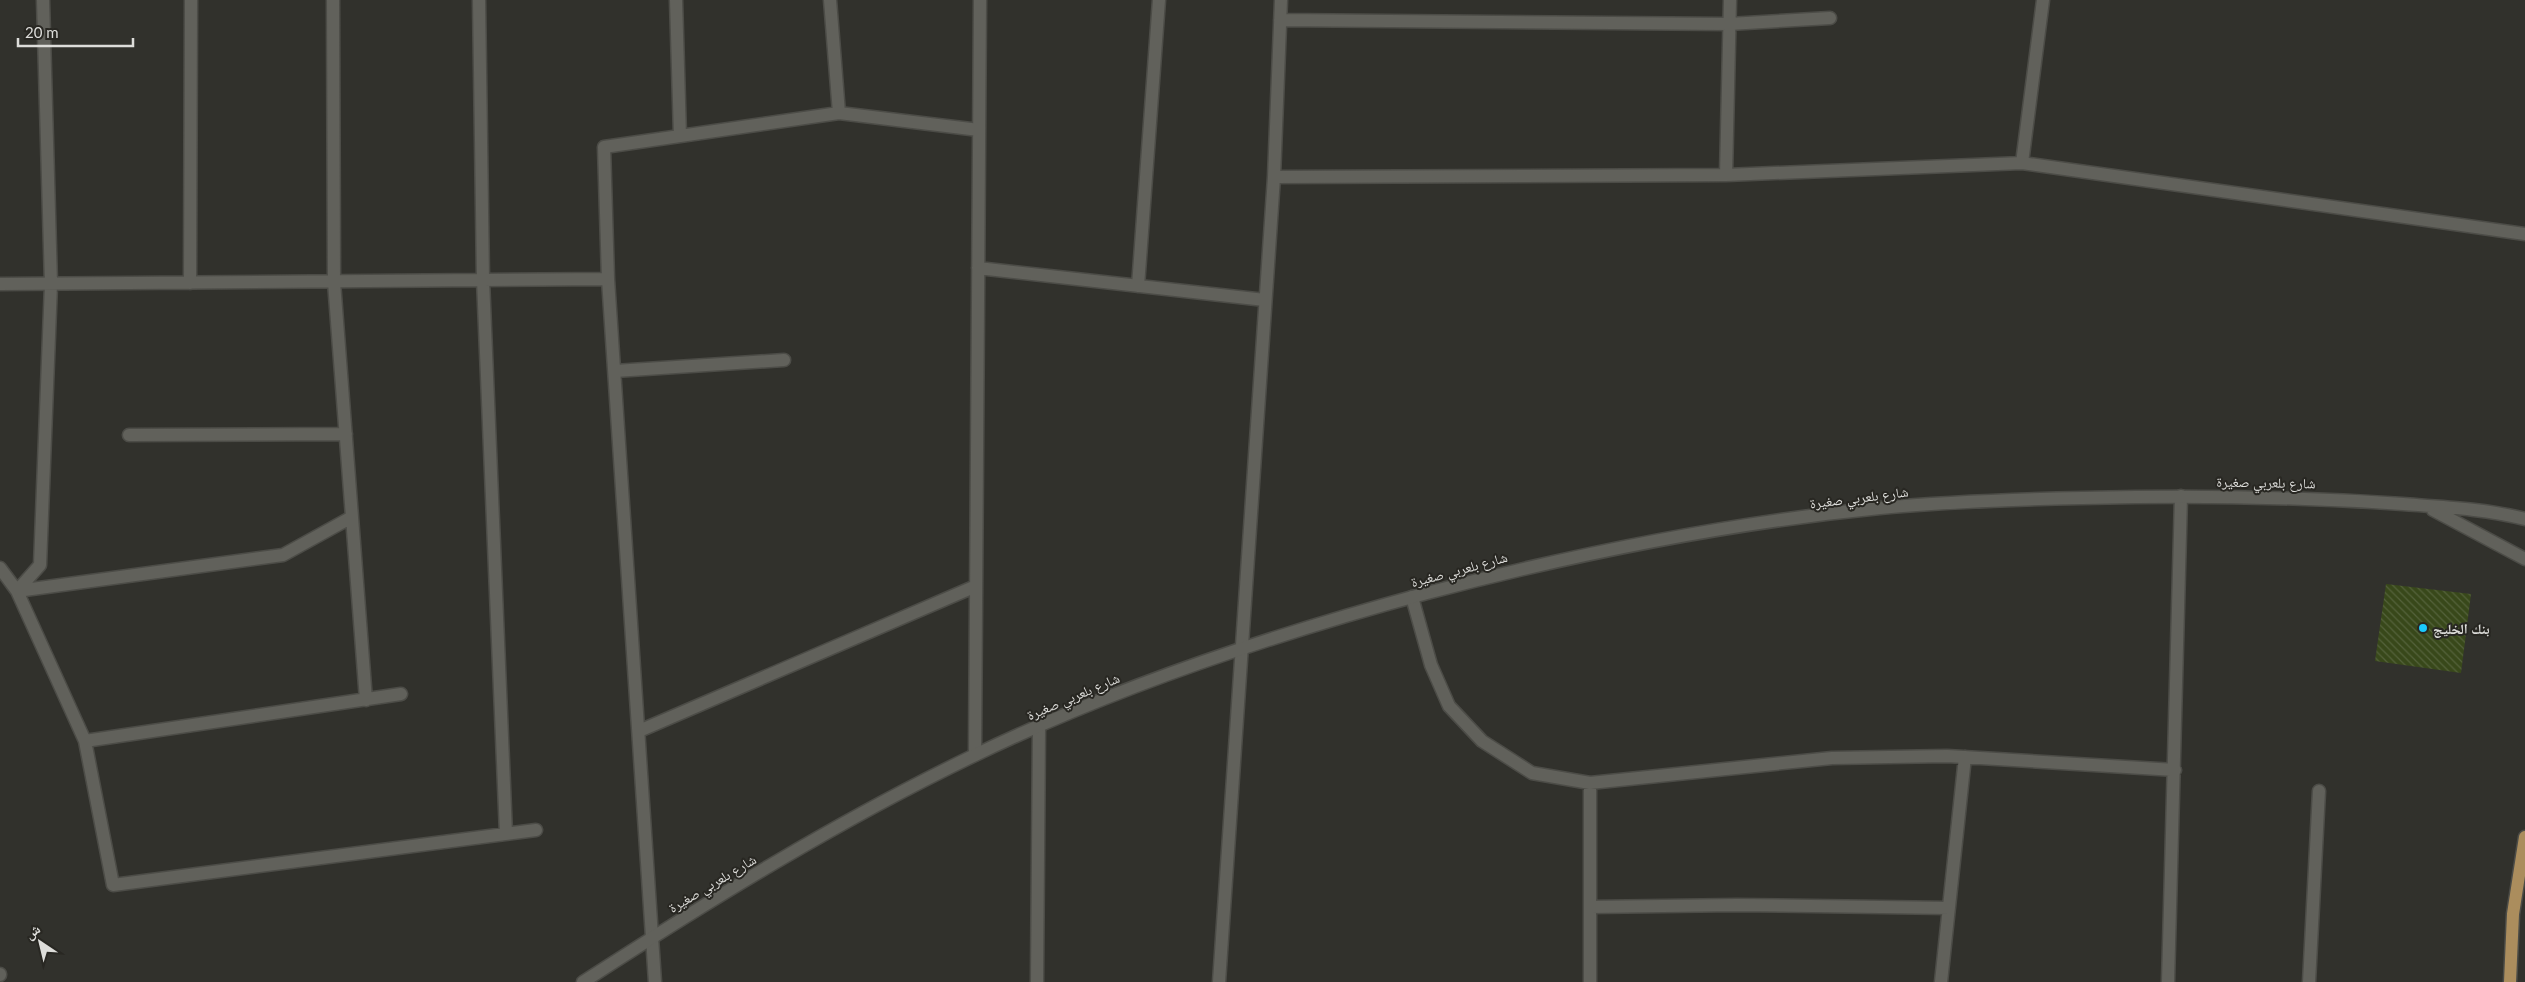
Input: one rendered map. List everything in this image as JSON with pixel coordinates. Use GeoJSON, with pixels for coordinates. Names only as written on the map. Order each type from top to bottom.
{"type":"FeatureCollection","features":[{"type":"Feature","properties":{"kind":"main road"},"geometry":{"type":"LineString","coordinates":[[2510,982],[2513,914],[2525,836]]}},
{"type":"Feature","properties":{"kind":"street"},"geometry":{"type":"LineString","coordinates":[[17,591],[40,565],[51,284],[43,0]]}},
{"type":"Feature","properties":{"kind":"street"},"geometry":{"type":"LineString","coordinates":[[190,283],[191,0]]}},
{"type":"Feature","properties":{"kind":"street"},"geometry":{"type":"LineString","coordinates":[[333,0],[334,282],[366,700]]}},
{"type":"Feature","properties":{"kind":"street"},"geometry":{"type":"LineString","coordinates":[[479,0],[483,280],[506,834]]}},
{"type":"Feature","properties":{"kind":"street"},"geometry":{"type":"LineString","coordinates":[[676,0],[680,136]]}},
{"type":"Feature","properties":{"kind":"street"},"geometry":{"type":"LineString","coordinates":[[830,0],[839,113]]}},
{"type":"Feature","properties":{"kind":"street"},"geometry":{"type":"LineString","coordinates":[[975,755],[980,0]]}},
{"type":"Feature","properties":{"kind":"street"},"geometry":{"type":"LineString","coordinates":[[1138,286],[1159,0]]}},
{"type":"Feature","properties":{"kind":"street"},"geometry":{"type":"LineString","coordinates":[[1219,982],[1274,177],[1281,0]]}},
{"type":"Feature","properties":{"kind":"street"},"geometry":{"type":"LineString","coordinates":[[1726,175],[1730,0]]}},
{"type":"Feature","properties":{"kind":"street"},"geometry":{"type":"LineString","coordinates":[[2022,163],[2043,0]]}},
{"type":"Feature","properties":{"kind":"street"},"geometry":{"type":"LineString","coordinates":[[1280,20],[1729,24],[1830,18]]}},
{"type":"Feature","properties":{"kind":"street"},"geometry":{"type":"LineString","coordinates":[[655,982],[608,279],[604,147],[839,113],[979,130]]}},
{"type":"Feature","properties":{"kind":"street"},"geometry":{"type":"LineString","coordinates":[[1274,177],[1726,175],[2022,163],[2525,234]]}},
{"type":"Feature","properties":{"kind":"street"},"geometry":{"type":"LineString","coordinates":[[978,268],[1265,300]]}},
{"type":"Feature","properties":{"kind":"street"},"geometry":{"type":"LineString","coordinates":[[0,284],[608,279]]}},
{"type":"Feature","properties":{"kind":"street"},"geometry":{"type":"LineString","coordinates":[[614,371],[784,360]]}},
{"type":"Feature","properties":{"kind":"street"},"geometry":{"type":"LineString","coordinates":[[130,435],[346,434]]}},
{"type":"Feature","properties":{"kind":"street"},"geometry":{"type":"LineString","coordinates":[[2168,982],[2181,496]]}},
{"type":"Feature","properties":{"kind":"street","name":"شارع بلعربي صغيرة"},"geometry":{"type":"LineString","coordinates":[[583,982],[653,937],[825,833],[975,755],[1121,691],[1241,648],[1540,563],[1718,530],[1875,509],[1998,499],[2181,496],[2322,498],[2426,506],[2525,519]]}},
{"type":"Feature","properties":{"kind":"street","name":"شارع بلعربي صغيرة"},"geometry":{"type":"LineString","coordinates":[[2426,506],[2525,559]]}},
{"type":"Feature","properties":{"kind":"street"},"geometry":{"type":"LineString","coordinates":[[17,591],[283,555],[352,517]]}},
{"type":"Feature","properties":{"kind":"street"},"geometry":{"type":"LineString","coordinates":[[0,568],[17,591],[85,741],[113,885],[536,830]]}},
{"type":"Feature","properties":{"kind":"street"},"geometry":{"type":"LineString","coordinates":[[639,731],[976,586]]}},
{"type":"Feature","properties":{"kind":"street"},"geometry":{"type":"LineString","coordinates":[[1412,598],[1431,665],[1450,706],[1482,741],[1532,773],[1590,783],[1832,758],[1965,757],[2175,770]]}},
{"type":"Feature","properties":{"kind":"street"},"geometry":{"type":"LineString","coordinates":[[85,741],[401,694]]}},
{"type":"Feature","properties":{"kind":"street"},"geometry":{"type":"LineString","coordinates":[[1037,982],[1039,727]]}},
{"type":"Feature","properties":{"kind":"street"},"geometry":{"type":"LineString","coordinates":[[1941,982],[1965,757]]}},
{"type":"Feature","properties":{"kind":"street"},"geometry":{"type":"LineString","coordinates":[[1590,783],[1590,982]]}},
{"type":"Feature","properties":{"kind":"street"},"geometry":{"type":"LineString","coordinates":[[2309,982],[2319,792]]}},
{"type":"Feature","properties":{"kind":"street"},"geometry":{"type":"LineString","coordinates":[[1590,907],[1737,905],[1948,908]]}},
{"type":"Feature","properties":{"kind":"building","name":"بنك الخليج"},"geometry":{"type":"Polygon","coordinates":[[[2386,584],[2471,594],[2461,673],[2375,661],[2386,584]]]}},
{"type":"Feature","properties":{"kind":"place","name":"بنك الخليج"},"geometry":{"type":"Point","coordinates":[2423,628]}}]}
